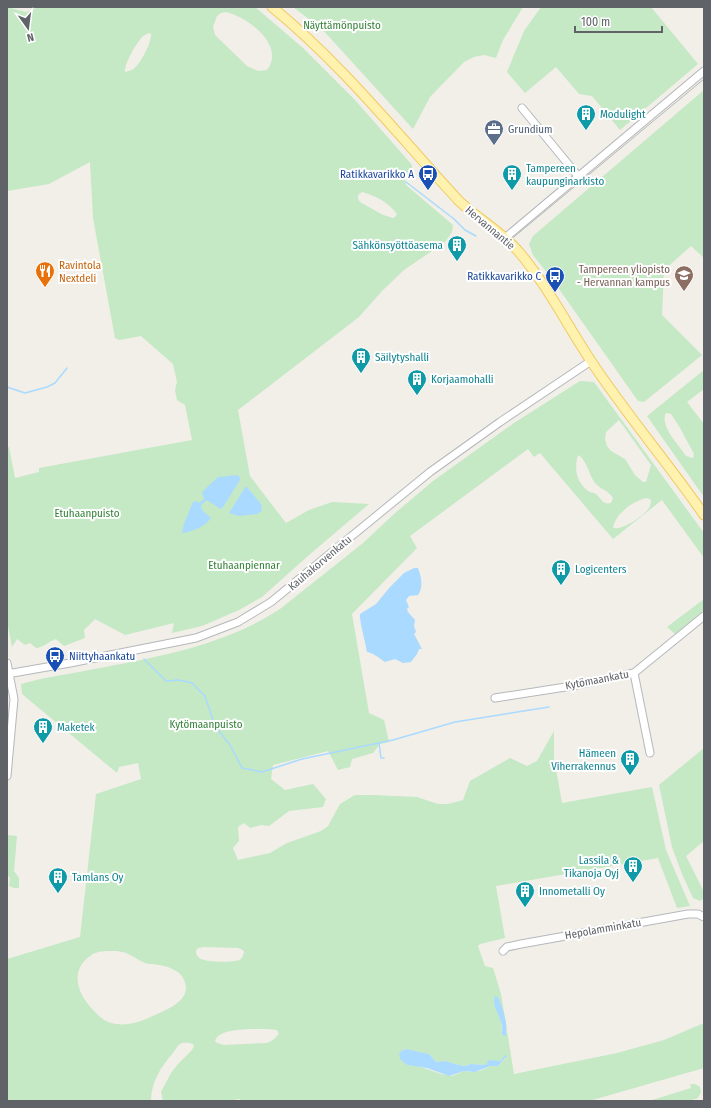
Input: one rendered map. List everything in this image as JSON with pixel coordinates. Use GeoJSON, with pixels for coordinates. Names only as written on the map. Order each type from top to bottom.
{"type":"FeatureCollection","features":[{"type":"Feature","properties":{"kind":"main road","name":"Hervannantie"},"geometry":{"type":"LineString","coordinates":[[272,7],[299,29],[351,80],[468,210],[518,251],[533,271],[591,361],[704,515]]}},
{"type":"Feature","properties":{"kind":"street"},"geometry":{"type":"LineString","coordinates":[[504,238],[704,72]]}},
{"type":"Feature","properties":{"kind":"street"},"geometry":{"type":"LineString","coordinates":[[522,108],[578,176]]}},
{"type":"Feature","properties":{"kind":"street","name":"Kauhakorvenkatu"},"geometry":{"type":"LineString","coordinates":[[8,674],[196,638],[238,622],[271,602],[430,472],[500,422],[591,361]]}},
{"type":"Feature","properties":{"kind":"street","name":"Kytömaankatu"},"geometry":{"type":"LineString","coordinates":[[495,698],[572,686],[634,673],[704,616]]}},
{"type":"Feature","properties":{"kind":"street"},"geometry":{"type":"LineString","coordinates":[[7,663],[14,699],[7,776]]}},
{"type":"Feature","properties":{"kind":"street"},"geometry":{"type":"LineString","coordinates":[[634,673],[650,753]]}},
{"type":"Feature","properties":{"kind":"street","name":"Hepolamminkatu"},"geometry":{"type":"LineString","coordinates":[[503,951],[507,948],[521,944],[688,914],[698,914],[704,917]]}},
{"type":"Feature","properties":{"kind":"green space"},"geometry":{"type":"Polygon","coordinates":[[[7,7],[26,12],[39,7],[255,7],[303,48],[355,100],[412,165],[412,170],[405,179],[406,185],[453,225],[452,232],[445,242],[404,270],[382,291],[359,317],[238,410],[250,476],[286,523],[309,510],[332,502],[369,504],[262,597],[239,610],[202,626],[172,633],[174,623],[125,635],[95,619],[84,630],[85,638],[64,646],[56,639],[42,647],[36,648],[30,643],[25,645],[17,639],[12,647],[7,621],[7,448],[9,447],[15,478],[39,472],[39,468],[192,440],[185,405],[177,400],[175,390],[177,382],[173,364],[141,336],[119,340],[115,338],[93,218],[90,162],[49,184],[7,191],[7,7]],[[226,12],[217,16],[213,27],[215,35],[247,66],[258,71],[267,70],[272,61],[272,52],[268,42],[254,26],[235,15],[226,12]],[[149,33],[143,36],[134,48],[125,68],[125,72],[135,68],[147,48],[151,34],[149,33]],[[362,192],[358,195],[360,202],[383,215],[393,218],[397,214],[390,206],[372,195],[362,192]]]}},
{"type":"Feature","properties":{"kind":"green space","name":"Näyttämönpuisto"},"geometry":{"type":"Polygon","coordinates":[[[293,7],[523,7],[503,40],[496,58],[484,55],[474,57],[464,62],[430,97],[413,129],[322,29],[293,7]]]}},
{"type":"Feature","properties":{"kind":"green space"},"geometry":{"type":"Polygon","coordinates":[[[541,7],[651,7],[698,64],[620,130],[592,96],[579,94],[556,67],[525,93],[507,72],[524,31],[541,7]]]}},
{"type":"Feature","properties":{"kind":"green space"},"geometry":{"type":"Polygon","coordinates":[[[704,90],[704,258],[691,246],[664,270],[662,315],[702,355],[644,402],[638,401],[552,279],[533,255],[529,244],[533,236],[704,90]]]}},
{"type":"Feature","properties":{"kind":"green space"},"geometry":{"type":"Polygon","coordinates":[[[704,370],[704,389],[687,402],[704,424],[704,497],[647,416],[704,370]],[[666,413],[665,424],[671,436],[686,456],[693,458],[694,454],[671,414],[666,413]]]}},
{"type":"Feature","properties":{"kind":"green space","name":"Kytömaanpuisto"},"geometry":{"type":"Polygon","coordinates":[[[580,381],[594,382],[704,533],[704,558],[662,500],[613,539],[540,453],[534,457],[528,449],[410,536],[417,548],[352,614],[369,713],[384,720],[389,742],[380,744],[373,753],[352,759],[350,767],[338,770],[328,751],[273,765],[271,779],[285,790],[313,784],[326,799],[323,807],[289,811],[269,826],[261,825],[250,828],[244,823],[238,827],[239,841],[233,848],[238,860],[270,853],[287,843],[321,831],[328,826],[340,804],[355,795],[417,797],[438,804],[448,804],[463,800],[470,781],[510,758],[527,766],[537,761],[554,731],[554,758],[562,803],[652,787],[666,850],[690,906],[677,908],[658,858],[496,886],[505,938],[480,944],[478,946],[485,966],[493,968],[501,994],[514,1074],[617,1053],[664,1040],[704,1023],[704,1068],[589,1101],[245,1101],[238,1099],[229,1101],[163,1101],[161,1092],[171,1073],[194,1046],[193,1044],[185,1043],[178,1046],[164,1064],[155,1081],[151,1094],[151,1101],[7,1101],[7,959],[80,937],[96,794],[141,779],[138,763],[119,767],[117,773],[22,694],[21,684],[44,678],[160,656],[210,642],[258,622],[280,609],[363,543],[433,481],[514,423],[580,381]],[[619,420],[606,432],[605,439],[607,446],[611,451],[625,459],[635,475],[643,482],[646,482],[651,465],[619,420]],[[578,455],[576,465],[580,483],[588,491],[596,494],[604,502],[611,503],[613,498],[609,493],[595,483],[584,460],[578,455]],[[646,498],[636,502],[621,513],[614,523],[613,528],[627,525],[638,518],[647,511],[651,501],[650,499],[646,498]],[[204,947],[198,948],[196,951],[197,955],[201,959],[220,962],[239,960],[244,952],[238,948],[204,947]],[[110,951],[99,952],[90,956],[83,962],[79,969],[78,976],[78,984],[84,998],[94,1011],[104,1020],[117,1024],[139,1022],[167,1010],[182,998],[186,987],[184,980],[180,974],[171,968],[145,963],[126,953],[110,951]],[[494,998],[502,1027],[501,1034],[504,1036],[507,1032],[502,1008],[494,998]],[[255,1029],[223,1033],[218,1036],[215,1041],[224,1045],[267,1043],[279,1034],[277,1030],[255,1029]],[[404,1049],[401,1060],[407,1065],[418,1066],[452,1076],[464,1071],[480,1071],[490,1066],[498,1066],[507,1057],[499,1062],[490,1060],[486,1065],[471,1064],[465,1066],[446,1061],[436,1062],[429,1054],[404,1049]]]}},
{"type":"Feature","properties":{"kind":"green space"},"geometry":{"type":"Polygon","coordinates":[[[704,599],[704,610],[675,634],[667,627],[704,599]]]}},
{"type":"Feature","properties":{"kind":"green space"},"geometry":{"type":"Polygon","coordinates":[[[704,748],[704,841],[686,856],[704,892],[704,898],[700,901],[693,898],[672,847],[659,785],[704,748]]]}},
{"type":"Feature","properties":{"kind":"green space"},"geometry":{"type":"Polygon","coordinates":[[[7,835],[17,836],[14,871],[19,878],[19,888],[9,886],[10,878],[7,874],[7,835]]]}},
{"type":"Feature","properties":{"kind":"green space"},"geometry":{"type":"Polygon","coordinates":[[[690,1084],[695,1084],[700,1087],[701,1092],[698,1098],[689,1101],[649,1101],[691,1088],[690,1084]]]}},
{"type":"Feature","properties":{"kind":"water"},"geometry":{"type":"Polygon","coordinates":[[[238,475],[240,480],[223,507],[221,509],[207,500],[201,505],[202,510],[211,518],[198,528],[183,533],[184,524],[193,502],[196,501],[199,503],[204,499],[202,492],[218,477],[238,475]]]}},
{"type":"Feature","properties":{"kind":"water"},"geometry":{"type":"Polygon","coordinates":[[[246,486],[261,504],[262,511],[257,514],[239,516],[229,513],[246,486]]]}},
{"type":"Feature","properties":{"kind":"water"},"geometry":{"type":"Polygon","coordinates":[[[414,568],[418,568],[419,571],[421,589],[418,595],[409,596],[406,600],[409,607],[407,609],[408,612],[415,620],[414,626],[416,632],[414,634],[422,649],[419,649],[411,662],[403,663],[395,659],[385,662],[375,655],[367,652],[360,614],[376,604],[404,573],[414,568]]]}},
{"type":"Feature","properties":{"kind":"water"},"geometry":{"type":"Polygon","coordinates":[[[495,996],[498,997],[505,1016],[506,1035],[504,1036],[501,1034],[502,1025],[494,1001],[495,996]]]}},
{"type":"Feature","properties":{"kind":"water"},"geometry":{"type":"Polygon","coordinates":[[[406,1049],[429,1054],[436,1062],[446,1061],[465,1066],[471,1064],[486,1065],[489,1060],[501,1061],[505,1055],[507,1056],[498,1066],[490,1066],[475,1072],[464,1071],[449,1076],[427,1068],[407,1065],[401,1060],[399,1055],[401,1051],[406,1049]]]}},
{"type":"Feature","properties":{"kind":"waterway"},"geometry":{"type":"LineString","coordinates":[[406,182],[454,219],[465,230],[476,236]]}},
{"type":"Feature","properties":{"kind":"waterway"},"geometry":{"type":"LineString","coordinates":[[7,387],[25,393],[47,387],[55,383],[67,368]]}},
{"type":"Feature","properties":{"kind":"waterway"},"geometry":{"type":"LineString","coordinates":[[144,659],[166,681],[179,680],[192,683],[205,696],[215,726],[230,745],[242,768],[262,772],[302,759],[393,740],[455,722],[549,707]]}},
{"type":"Feature","properties":{"kind":"waterway"},"geometry":{"type":"LineString","coordinates":[[379,743],[381,758],[384,758]]}},
{"type":"Feature","properties":{"kind":"tram line"},"geometry":{"type":"LineString","coordinates":[[503,246],[704,79]]}},
{"type":"Feature","properties":{"kind":"place","name":"Modulight"},"geometry":{"type":"Point","coordinates":[586,131]}},
{"type":"Feature","properties":{"kind":"place","name":"Grundium"},"geometry":{"type":"Point","coordinates":[494,146]}},
{"type":"Feature","properties":{"kind":"place","name":"Ratikkavarikko A"},"geometry":{"type":"Point","coordinates":[428,191]}},
{"type":"Feature","properties":{"kind":"place","name":"Tampereen kaupunginarkisto"},"geometry":{"type":"Point","coordinates":[512,191]}},
{"type":"Feature","properties":{"kind":"place","name":"Sähkönsyöttöasema"},"geometry":{"type":"Point","coordinates":[457,262]}},
{"type":"Feature","properties":{"kind":"place","name":"Ravintola Nextdeli"},"geometry":{"type":"Point","coordinates":[45,288]}},
{"type":"Feature","properties":{"kind":"place","name":"Tampereen yliopisto - Hervannan kampus"},"geometry":{"type":"Point","coordinates":[684,292]}},
{"type":"Feature","properties":{"kind":"place","name":"Ratikkavarikko C"},"geometry":{"type":"Point","coordinates":[555,293]}},
{"type":"Feature","properties":{"kind":"place","name":"Säilytyshalli"},"geometry":{"type":"Point","coordinates":[361,374]}},
{"type":"Feature","properties":{"kind":"place","name":"Korjaamohalli"},"geometry":{"type":"Point","coordinates":[417,396]}},
{"type":"Feature","properties":{"kind":"place","name":"Logicenters"},"geometry":{"type":"Point","coordinates":[561,586]}},
{"type":"Feature","properties":{"kind":"place","name":"Niittyhaankatu"},"geometry":{"type":"Point","coordinates":[55,673]}},
{"type":"Feature","properties":{"kind":"place","name":"Maketek"},"geometry":{"type":"Point","coordinates":[43,744]}},
{"type":"Feature","properties":{"kind":"place","name":"Hämeen Viherrakennus"},"geometry":{"type":"Point","coordinates":[630,776]}},
{"type":"Feature","properties":{"kind":"place","name":"Lassila & Tikanoja Oyj"},"geometry":{"type":"Point","coordinates":[633,883]}},
{"type":"Feature","properties":{"kind":"place","name":"Tamlans Oy"},"geometry":{"type":"Point","coordinates":[58,894]}},
{"type":"Feature","properties":{"kind":"place","name":"Innometalli Oy"},"geometry":{"type":"Point","coordinates":[525,908]}},
{"type":"Feature","properties":{"kind":"park label","name":"Etuhaanpuisto"},"geometry":{"type":"Point","coordinates":[87,513]}},
{"type":"Feature","properties":{"kind":"park label","name":"Etuhaanpiennar"},"geometry":{"type":"Point","coordinates":[244,565]}}]}
